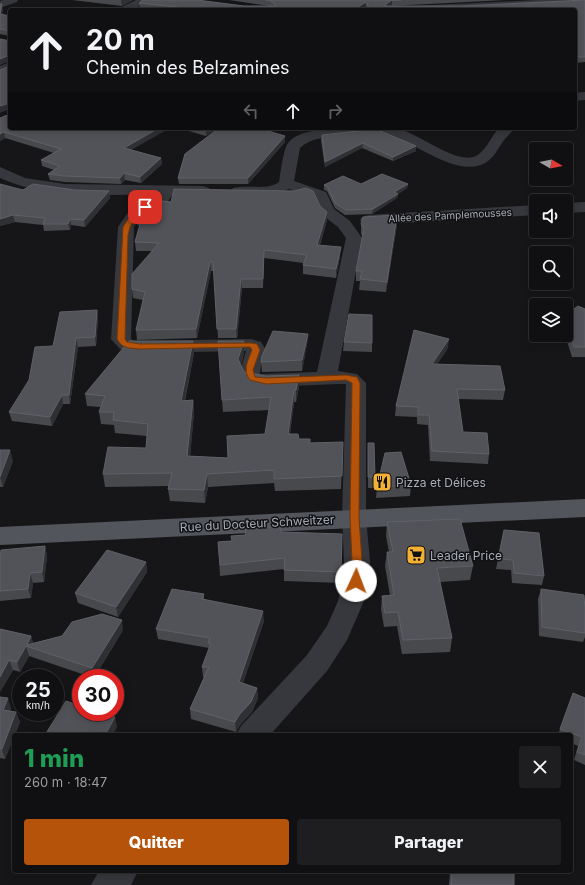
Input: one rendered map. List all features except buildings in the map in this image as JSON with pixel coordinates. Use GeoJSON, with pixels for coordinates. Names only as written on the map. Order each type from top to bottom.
{"type":"FeatureCollection","features":[{"type":"Feature","properties":{"kind":"main road","name":"Rue du Docteur Schweitzer"},"geometry":{"type":"LineString","coordinates":[[0,536],[585,508]]}},
{"type":"Feature","properties":{"kind":"street"},"geometry":{"type":"LineString","coordinates":[[0,5],[14,0]]}},
{"type":"Feature","properties":{"kind":"street"},"geometry":{"type":"LineString","coordinates":[[128,8],[144,0]]}},
{"type":"Feature","properties":{"kind":"street"},"geometry":{"type":"LineString","coordinates":[[470,8],[536,1],[585,1]]}},
{"type":"Feature","properties":{"kind":"street"},"geometry":{"type":"LineString","coordinates":[[0,172],[20,181],[40,186],[65,189],[166,191],[273,190],[282,187],[286,183],[293,147],[297,142],[311,136],[346,130]]}},
{"type":"Feature","properties":{"kind":"street"},"geometry":{"type":"LineString","coordinates":[[379,130],[406,137],[452,158],[471,162],[479,161],[486,156],[494,142],[506,130]]}},
{"type":"Feature","properties":{"kind":"street"},"geometry":{"type":"LineString","coordinates":[[286,183],[320,196],[326,211],[341,222],[354,238],[326,378]]}},
{"type":"Feature","properties":{"kind":"street"},"geometry":{"type":"LineString","coordinates":[[166,191],[160,204],[138,210],[126,227],[121,339],[123,343],[128,346],[140,347],[251,345],[254,346],[256,350],[249,370],[249,374],[252,379],[266,381],[350,378],[354,379],[356,383],[354,518],[357,561],[356,581],[351,601],[338,632],[317,663],[254,733]]}},
{"type":"Feature","properties":{"kind":"street"},"geometry":{"type":"LineString","coordinates":[[573,208],[585,207]]}},
{"type":"Feature","properties":{"kind":"street","name":"Allée des Pamplemousses"},"geometry":{"type":"LineString","coordinates":[[341,222],[529,210]]}},
{"type":"Feature","properties":{"kind":"street"},"geometry":{"type":"LineString","coordinates":[[108,885],[120,873]]}},
{"type":"Feature","properties":{"kind":"place","name":"Pizza et Délices"},"geometry":{"type":"Point","coordinates":[382,482]}},
{"type":"Feature","properties":{"kind":"place","name":"Leader Price"},"geometry":{"type":"Point","coordinates":[416,555]}},
{"type":"Feature","properties":{"kind":"route"},"geometry":{"type":"LineString","coordinates":[[145,207],[138,210],[126,227],[121,339],[123,343],[134,347],[251,345],[254,346],[256,350],[249,370],[249,374],[252,379],[266,381],[346,377],[354,379],[356,383],[354,518],[357,561],[356,581]]}}]}
